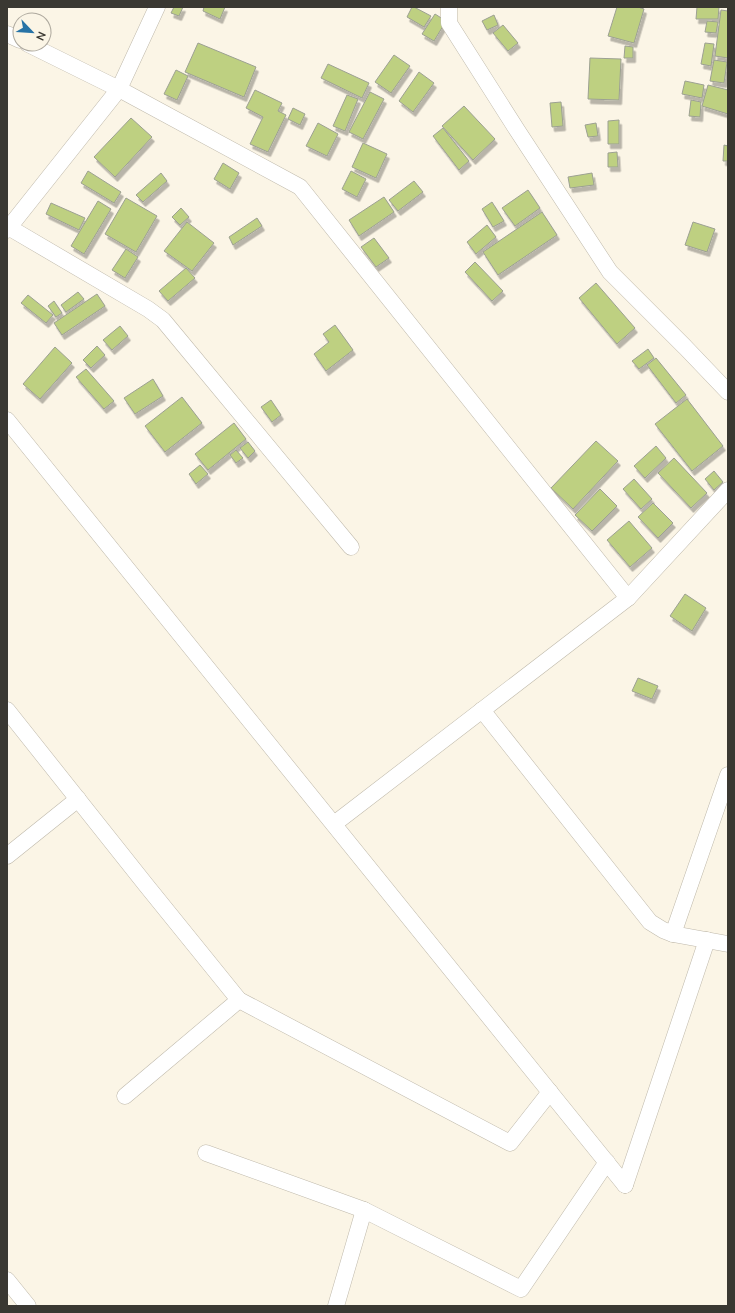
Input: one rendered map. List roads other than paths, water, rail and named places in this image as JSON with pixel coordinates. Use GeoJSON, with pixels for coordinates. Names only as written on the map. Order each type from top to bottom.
{"type":"FeatureCollection","features":[{"type":"Feature","properties":{"kind":"street"},"geometry":{"type":"LineString","coordinates":[[157,7],[119,89],[8,229],[148,309],[163,320],[351,547]]}},
{"type":"Feature","properties":{"kind":"street"},"geometry":{"type":"LineString","coordinates":[[448,7],[449,23],[610,272],[728,392]]}},
{"type":"Feature","properties":{"kind":"street"},"geometry":{"type":"LineString","coordinates":[[44,52],[119,89],[300,187],[628,598]]}},
{"type":"Feature","properties":{"kind":"street"},"geometry":{"type":"LineString","coordinates":[[7,420],[625,1185],[707,940]]}},
{"type":"Feature","properties":{"kind":"street"},"geometry":{"type":"LineString","coordinates":[[334,824],[628,598],[728,490]]}},
{"type":"Feature","properties":{"kind":"street"},"geometry":{"type":"LineString","coordinates":[[7,710],[239,1000],[510,1143],[550,1092]]}},
{"type":"Feature","properties":{"kind":"street"},"geometry":{"type":"LineString","coordinates":[[482,710],[650,922],[662,930],[673,934],[728,944]]}},
{"type":"Feature","properties":{"kind":"street"},"geometry":{"type":"LineString","coordinates":[[673,934],[728,775]]}},
{"type":"Feature","properties":{"kind":"street"},"geometry":{"type":"LineString","coordinates":[[7,856],[78,799]]}},
{"type":"Feature","properties":{"kind":"street"},"geometry":{"type":"LineString","coordinates":[[125,1096],[239,1000]]}},
{"type":"Feature","properties":{"kind":"street"},"geometry":{"type":"LineString","coordinates":[[206,1153],[364,1210],[521,1289],[607,1162]]}},
{"type":"Feature","properties":{"kind":"street"},"geometry":{"type":"LineString","coordinates":[[336,1306],[364,1210]]}},
{"type":"Feature","properties":{"kind":"street"},"geometry":{"type":"LineString","coordinates":[[7,1280],[28,1306]]}}]}
